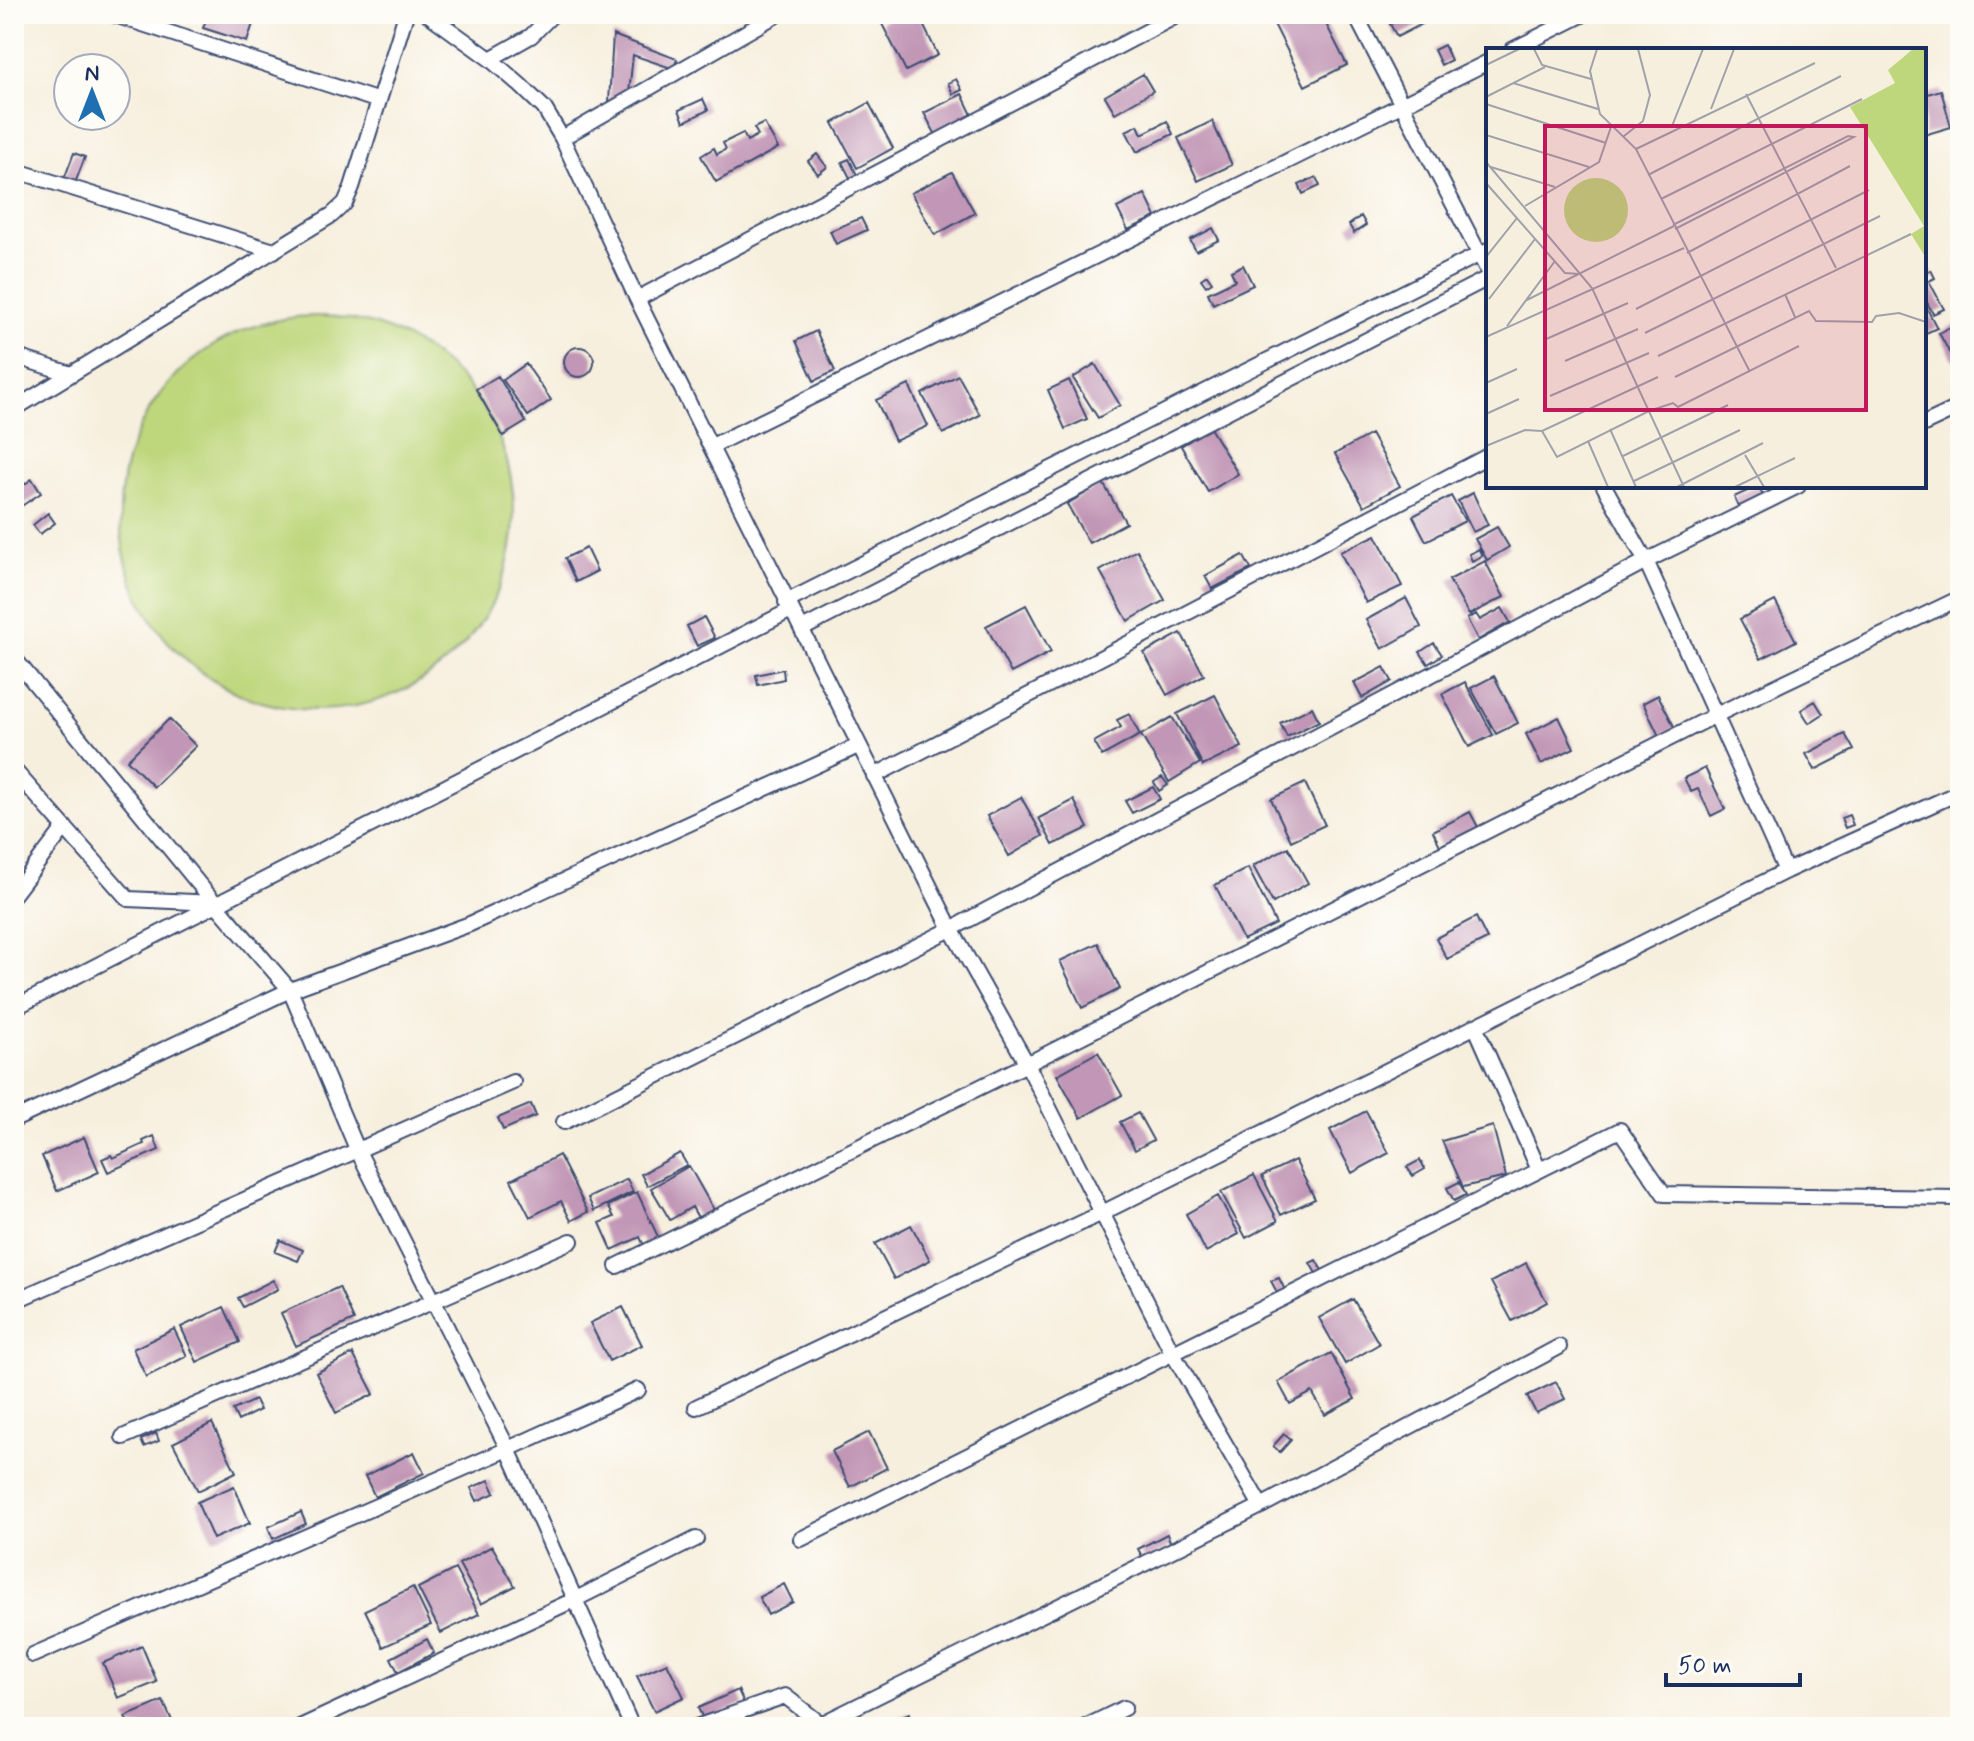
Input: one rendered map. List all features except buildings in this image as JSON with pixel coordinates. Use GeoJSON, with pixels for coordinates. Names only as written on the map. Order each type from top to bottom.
{"type":"FeatureCollection","features":[{"type":"Feature","properties":{"kind":"street"},"geometry":{"type":"LineString","coordinates":[[112,14],[379,101]]}},
{"type":"Feature","properties":{"kind":"street"},"geometry":{"type":"LineString","coordinates":[[14,409],[332,215],[345,203],[406,14]]}},
{"type":"Feature","properties":{"kind":"street"},"geometry":{"type":"LineString","coordinates":[[428,14],[490,59],[544,108],[562,138],[637,299],[951,929],[1027,1064],[1173,1354],[1261,1506]]}},
{"type":"Feature","properties":{"kind":"street"},"geometry":{"type":"LineString","coordinates":[[490,59],[531,36],[553,14]]}},
{"type":"Feature","properties":{"kind":"street"},"geometry":{"type":"LineString","coordinates":[[562,138],[778,14]]}},
{"type":"Feature","properties":{"kind":"street"},"geometry":{"type":"LineString","coordinates":[[637,299],[1180,14]]}},
{"type":"Feature","properties":{"kind":"street"},"geometry":{"type":"LineString","coordinates":[[14,1008],[789,606],[1484,252],[1401,105],[1355,14]]}},
{"type":"Feature","properties":{"kind":"street"},"geometry":{"type":"LineString","coordinates":[[1516,48],[1584,14]]}},
{"type":"Feature","properties":{"kind":"street"},"geometry":{"type":"LineString","coordinates":[[712,446],[1486,63]]}},
{"type":"Feature","properties":{"kind":"street"},"geometry":{"type":"LineString","coordinates":[[14,170],[274,251]]}},
{"type":"Feature","properties":{"kind":"street"},"geometry":{"type":"LineString","coordinates":[[802,629],[1486,279]]}},
{"type":"Feature","properties":{"kind":"street"},"geometry":{"type":"LineString","coordinates":[[14,356],[71,374]]}},
{"type":"Feature","properties":{"kind":"street"},"geometry":{"type":"LineString","coordinates":[[1926,423],[1960,407]]}},
{"type":"Feature","properties":{"kind":"street"},"geometry":{"type":"LineString","coordinates":[[874,776],[1486,457]]}},
{"type":"Feature","properties":{"kind":"street"},"geometry":{"type":"LineString","coordinates":[[1605,488],[1646,561],[1786,871]]}},
{"type":"Feature","properties":{"kind":"street"},"geometry":{"type":"LineString","coordinates":[[564,1122],[951,929],[1646,561],[1794,488]]}},
{"type":"Feature","properties":{"kind":"street"},"geometry":{"type":"LineString","coordinates":[[617,1266],[1027,1064],[1716,715],[1960,598]]}},
{"type":"Feature","properties":{"kind":"street"},"geometry":{"type":"LineString","coordinates":[[14,658],[290,990],[357,1149],[508,1449],[632,1727]]}},
{"type":"Feature","properties":{"kind":"street"},"geometry":{"type":"LineString","coordinates":[[14,1120],[290,990],[470,924],[858,746]]}},
{"type":"Feature","properties":{"kind":"street"},"geometry":{"type":"LineString","coordinates":[[14,770],[128,899],[216,903]]}},
{"type":"Feature","properties":{"kind":"street"},"geometry":{"type":"LineString","coordinates":[[696,1407],[1100,1214],[1786,871],[1960,792]]}},
{"type":"Feature","properties":{"kind":"street"},"geometry":{"type":"LineString","coordinates":[[14,894],[65,827]]}},
{"type":"Feature","properties":{"kind":"street"},"geometry":{"type":"LineString","coordinates":[[1475,1026],[1539,1170]]}},
{"type":"Feature","properties":{"kind":"street"},"geometry":{"type":"LineString","coordinates":[[14,1301],[513,1082]]}},
{"type":"Feature","properties":{"kind":"street"},"geometry":{"type":"LineString","coordinates":[[801,1539],[1620,1130],[1664,1194],[1960,1198]]}},
{"type":"Feature","properties":{"kind":"street"},"geometry":{"type":"LineString","coordinates":[[123,1437],[571,1241]]}},
{"type":"Feature","properties":{"kind":"street"},"geometry":{"type":"LineString","coordinates":[[696,1727],[785,1696],[821,1724],[1261,1506],[1559,1347]]}},
{"type":"Feature","properties":{"kind":"street"},"geometry":{"type":"LineString","coordinates":[[33,1655],[638,1390]]}},
{"type":"Feature","properties":{"kind":"street"},"geometry":{"type":"LineString","coordinates":[[300,1727],[576,1599],[696,1539]]}},
{"type":"Feature","properties":{"kind":"street"},"geometry":{"type":"LineString","coordinates":[[1085,1727],[1124,1708]]}},
{"type":"Feature","properties":{"kind":"green space"},"geometry":{"type":"Polygon","coordinates":[[[317,316],[355,320],[392,331],[426,349],[456,374],[481,404],[499,438],[510,475],[514,513],[510,551],[499,588],[481,622],[456,652],[426,677],[392,695],[355,706],[317,710],[279,706],[242,695],[208,677],[178,652],[153,622],[135,588],[124,551],[120,513],[124,475],[135,438],[153,404],[178,374],[208,349],[242,331],[279,320],[317,316]]]}}]}
